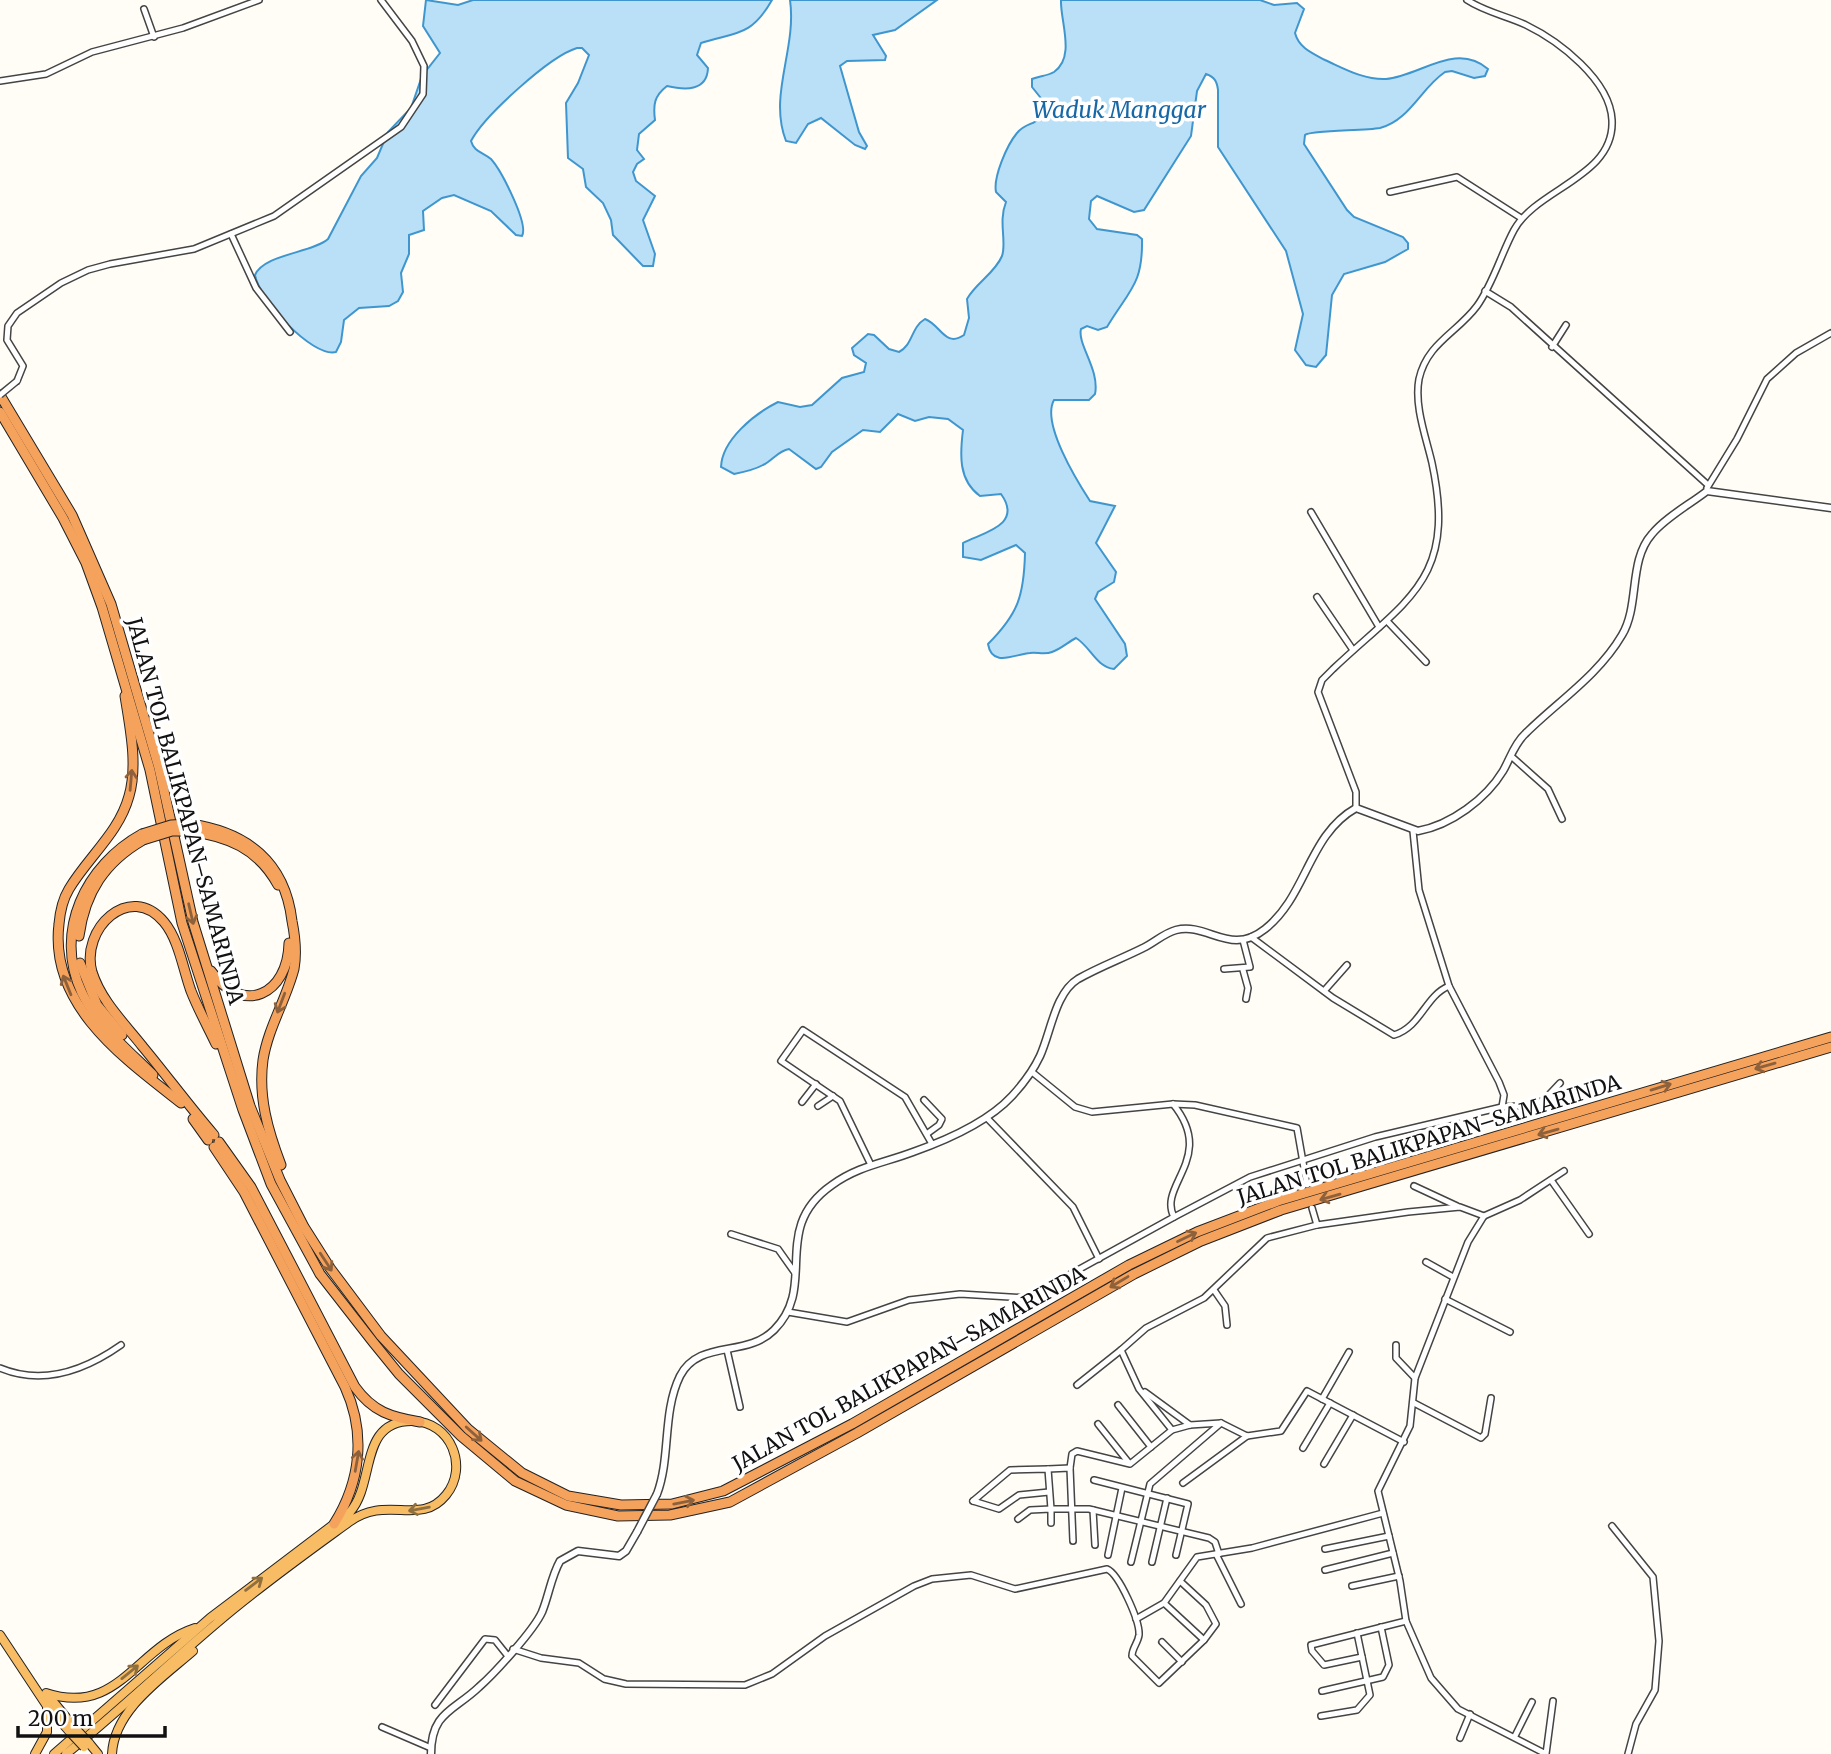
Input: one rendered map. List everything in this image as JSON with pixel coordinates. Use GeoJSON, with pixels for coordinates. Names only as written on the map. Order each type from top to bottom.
{"type":"FeatureCollection","features":[{"type":"Feature","properties":{"kind":"highway","name":"JALAN TOL BALIKPAPAN–SAMARINDA"},"geometry":{"type":"LineString","coordinates":[[0,395],[72,515],[111,604],[156,757],[193,922],[206,964],[250,1106],[304,1227],[330,1268],[409,1368],[468,1429],[522,1473],[545,1487],[596,1502],[673,1504],[698,1499],[746,1481],[852,1424],[1129,1265],[1197,1232],[1278,1201],[1831,1037]]}},
{"type":"Feature","properties":{"kind":"highway","name":"JALAN TOL BALIKPAPAN–SAMARINDA"},"geometry":{"type":"LineString","coordinates":[[0,412],[63,518],[86,563],[113,642],[150,770],[182,923],[231,1074],[271,1184],[296,1233],[320,1274],[399,1374],[461,1436],[515,1481],[566,1505],[618,1516],[646,1517],[701,1511],[730,1502],[857,1433],[1134,1274],[1213,1237],[1281,1210],[1831,1047]]}},
{"type":"Feature","properties":{"kind":"highway"},"geometry":{"type":"LineString","coordinates":[[113,642],[130,726],[133,761],[130,794],[118,823],[66,893],[57,938],[59,959],[65,981],[84,1014],[127,1061],[182,1101]]}},
{"type":"Feature","properties":{"kind":"highway"},"geometry":{"type":"LineString","coordinates":[[189,828],[220,836],[251,851],[273,877],[289,923],[288,967],[280,980],[263,993],[253,995],[233,991],[216,979],[206,964]]}},
{"type":"Feature","properties":{"kind":"highway"},"geometry":{"type":"LineString","coordinates":[[182,1101],[97,1005],[83,977],[79,957],[82,916],[97,880],[111,862],[143,837],[189,828],[222,830],[254,846],[278,873],[290,903],[295,944],[294,967],[268,1041],[262,1098],[277,1156],[304,1227]]}},
{"type":"Feature","properties":{"kind":"highway"},"geometry":{"type":"LineString","coordinates":[[66,1754],[220,1620],[359,1515],[380,1508],[421,1510],[442,1499],[455,1478],[455,1453],[442,1432],[420,1422],[384,1415],[371,1406],[355,1387],[251,1187],[182,1101],[106,999],[93,973],[89,957],[93,937],[107,918],[120,910],[144,908],[162,919],[170,931],[192,994],[231,1074]]}},
{"type":"Feature","properties":{"kind":"highway"},"geometry":{"type":"LineString","coordinates":[[214,1141],[244,1192],[345,1387],[358,1418],[360,1435],[356,1469],[347,1499],[334,1524]]}},
{"type":"Feature","properties":{"kind":"highway"},"geometry":{"type":"LineString","coordinates":[[54,1754],[201,1626],[355,1507],[362,1494],[369,1455],[376,1440],[395,1424],[420,1422]]}},
{"type":"Feature","properties":{"kind":"highway"},"geometry":{"type":"LineString","coordinates":[[112,1754],[115,1732],[124,1717],[208,1636],[220,1620]]}},
{"type":"Feature","properties":{"kind":"highway"},"geometry":{"type":"LineString","coordinates":[[46,1693],[73,1700],[97,1696],[178,1636],[201,1626]]}},
{"type":"Feature","properties":{"kind":"highway"},"geometry":{"type":"LineString","coordinates":[[0,1635],[47,1706],[72,1729]]}},
{"type":"Feature","properties":{"kind":"highway"},"geometry":{"type":"LineString","coordinates":[[32,1681],[46,1693],[87,1748],[98,1754]]}},
{"type":"Feature","properties":{"kind":"highway"},"geometry":{"type":"LineString","coordinates":[[35,1754],[47,1732],[47,1706]]}},
{"type":"Feature","properties":{"kind":"street"},"geometry":{"type":"LineString","coordinates":[[0,81],[46,75],[92,52],[154,37],[259,0]]}},
{"type":"Feature","properties":{"kind":"street"},"geometry":{"type":"LineString","coordinates":[[0,395],[17,381],[23,366],[7,340],[6,332],[14,317],[29,304],[72,276],[88,270],[184,252],[274,216],[331,174],[381,144],[401,127],[417,106],[425,87],[423,61],[412,40],[381,0]]}},
{"type":"Feature","properties":{"kind":"street"},"geometry":{"type":"LineString","coordinates":[[1356,808],[1356,792],[1318,692],[1322,680],[1387,621],[1421,584],[1438,545],[1438,499],[1418,402],[1419,380],[1432,349],[1475,309],[1521,218],[1534,204],[1592,166],[1606,147],[1612,118],[1596,83],[1566,53],[1526,26],[1467,0]]}},
{"type":"Feature","properties":{"kind":"street"},"geometry":{"type":"LineString","coordinates":[[144,9],[154,37]]}},
{"type":"Feature","properties":{"kind":"street"},"geometry":{"type":"LineString","coordinates":[[1390,192],[1457,177],[1521,218]]}},
{"type":"Feature","properties":{"kind":"street"},"geometry":{"type":"LineString","coordinates":[[231,234],[256,288],[290,332]]}},
{"type":"Feature","properties":{"kind":"street"},"geometry":{"type":"LineString","coordinates":[[1485,291],[1511,307],[1552,347],[1604,390],[1707,488],[1831,508]]}},
{"type":"Feature","properties":{"kind":"street"},"geometry":{"type":"LineString","coordinates":[[1552,347],[1566,325]]}},
{"type":"Feature","properties":{"kind":"street"},"geometry":{"type":"LineString","coordinates":[[1356,808],[1413,831],[1435,826],[1479,800],[1496,783],[1524,735],[1581,684],[1622,635],[1632,608],[1640,559],[1652,533],[1707,488],[1737,439],[1767,379],[1796,353],[1831,333]]}},
{"type":"Feature","properties":{"kind":"street"},"geometry":{"type":"LineString","coordinates":[[1311,512],[1379,627]]}},
{"type":"Feature","properties":{"kind":"street"},"geometry":{"type":"LineString","coordinates":[[1317,597],[1353,650]]}},
{"type":"Feature","properties":{"kind":"street"},"geometry":{"type":"LineString","coordinates":[[1387,621],[1426,662]]}},
{"type":"Feature","properties":{"kind":"street"},"geometry":{"type":"LineString","coordinates":[[1511,757],[1548,789],[1562,819]]}},
{"type":"Feature","properties":{"kind":"street"},"geometry":{"type":"LineString","coordinates":[[382,1727],[431,1751],[435,1729],[444,1713],[479,1688],[542,1613],[555,1571],[564,1557],[578,1551],[619,1556],[626,1550],[657,1494],[663,1477],[669,1422],[679,1379],[689,1363],[700,1355],[765,1338],[788,1312],[795,1294],[797,1234],[807,1210],[827,1188],[870,1163],[932,1144],[987,1118],[1012,1096],[1032,1072],[1063,994],[1077,980],[1178,930],[1223,940],[1243,940],[1269,926],[1292,900],[1322,839],[1333,825],[1356,808]]}},
{"type":"Feature","properties":{"kind":"street"},"geometry":{"type":"LineString","coordinates":[[1413,831],[1419,890],[1449,986],[1499,1082],[1504,1095],[1502,1107]]}},
{"type":"Feature","properties":{"kind":"street"},"geometry":{"type":"LineString","coordinates":[[1251,937],[1324,991],[1394,1035],[1404,1031],[1420,1017],[1436,992],[1449,986]]}},
{"type":"Feature","properties":{"kind":"street"},"geometry":{"type":"LineString","coordinates":[[1224,970],[1243,970],[1250,965],[1243,940]]}},
{"type":"Feature","properties":{"kind":"street"},"geometry":{"type":"LineString","coordinates":[[1324,991],[1347,965]]}},
{"type":"Feature","properties":{"kind":"street"},"geometry":{"type":"LineString","coordinates":[[1243,970],[1248,988],[1245,999]]}},
{"type":"Feature","properties":{"kind":"street"},"geometry":{"type":"LineString","coordinates":[[870,1163],[841,1102],[781,1061],[804,1030],[908,1100],[932,1144]]}},
{"type":"Feature","properties":{"kind":"street"},"geometry":{"type":"LineString","coordinates":[[1032,1072],[1075,1107],[1092,1112],[1172,1104],[1195,1105],[1297,1128],[1307,1185]]}},
{"type":"Feature","properties":{"kind":"street"},"geometry":{"type":"LineString","coordinates":[[788,1312],[846,1322],[909,1300],[960,1294],[1027,1298],[1250,1177],[1375,1137],[1502,1107],[1533,1105],[1544,1100],[1560,1083]]}},
{"type":"Feature","properties":{"kind":"street"},"geometry":{"type":"LineString","coordinates":[[802,1102],[816,1084]]}},
{"type":"Feature","properties":{"kind":"street"},"geometry":{"type":"LineString","coordinates":[[818,1106],[833,1096]]}},
{"type":"Feature","properties":{"kind":"street"},"geometry":{"type":"LineString","coordinates":[[924,1100],[942,1119],[939,1125],[928,1133]]}},
{"type":"Feature","properties":{"kind":"street"},"geometry":{"type":"LineString","coordinates":[[1172,1104],[1188,1129],[1190,1143],[1182,1177],[1171,1195],[1174,1217]]}},
{"type":"Feature","properties":{"kind":"street"},"geometry":{"type":"LineString","coordinates":[[987,1118],[1073,1207],[1099,1259]]}},
{"type":"Feature","properties":{"kind":"street"},"geometry":{"type":"LineString","coordinates":[[1553,1701],[1546,1754],[1452,1704],[1438,1689],[1406,1621],[1379,1488],[1404,1441],[1414,1403],[1415,1378],[1462,1253],[1484,1216],[1520,1200],[1564,1171]]}},
{"type":"Feature","properties":{"kind":"street"},"geometry":{"type":"LineString","coordinates":[[1551,1180],[1589,1234]]}},
{"type":"Feature","properties":{"kind":"street"},"geometry":{"type":"LineString","coordinates":[[1414,1186],[1484,1216]]}},
{"type":"Feature","properties":{"kind":"street"},"geometry":{"type":"LineString","coordinates":[[1077,1385],[1146,1328],[1204,1298],[1267,1238],[1317,1225],[1460,1207]]}},
{"type":"Feature","properties":{"kind":"street"},"geometry":{"type":"LineString","coordinates":[[1312,1208],[1317,1225]]}},
{"type":"Feature","properties":{"kind":"street"},"geometry":{"type":"LineString","coordinates":[[731,1234],[780,1250],[795,1273]]}},
{"type":"Feature","properties":{"kind":"street"},"geometry":{"type":"LineString","coordinates":[[1426,1262],[1453,1278]]}},
{"type":"Feature","properties":{"kind":"street"},"geometry":{"type":"LineString","coordinates":[[1214,1290],[1224,1306],[1227,1325]]}},
{"type":"Feature","properties":{"kind":"street"},"geometry":{"type":"LineString","coordinates":[[1445,1299],[1510,1332]]}},
{"type":"Feature","properties":{"kind":"street"},"geometry":{"type":"LineString","coordinates":[[0,1368],[25,1377],[54,1376],[96,1360],[121,1345]]}},
{"type":"Feature","properties":{"kind":"street"},"geometry":{"type":"LineString","coordinates":[[1396,1345],[1396,1358],[1415,1378]]}},
{"type":"Feature","properties":{"kind":"street"},"geometry":{"type":"LineString","coordinates":[[727,1350],[740,1406]]}},
{"type":"Feature","properties":{"kind":"street"},"geometry":{"type":"LineString","coordinates":[[1121,1350],[1139,1389],[1172,1430]]}},
{"type":"Feature","properties":{"kind":"street"},"geometry":{"type":"LineString","coordinates":[[1322,1399],[1349,1352]]}},
{"type":"Feature","properties":{"kind":"street"},"geometry":{"type":"LineString","coordinates":[[1139,1389],[1190,1425]]}},
{"type":"Feature","properties":{"kind":"street"},"geometry":{"type":"LineString","coordinates":[[1184,1483],[1247,1436],[1283,1430],[1305,1392],[1404,1441]]}},
{"type":"Feature","properties":{"kind":"street"},"geometry":{"type":"LineString","coordinates":[[1414,1403],[1481,1438],[1485,1434],[1492,1398]]}},
{"type":"Feature","properties":{"kind":"street"},"geometry":{"type":"LineString","coordinates":[[1303,1448],[1330,1403]]}},
{"type":"Feature","properties":{"kind":"street"},"geometry":{"type":"LineString","coordinates":[[1118,1405],[1151,1447]]}},
{"type":"Feature","properties":{"kind":"street"},"geometry":{"type":"LineString","coordinates":[[1324,1464],[1353,1415]]}},
{"type":"Feature","properties":{"kind":"street"},"geometry":{"type":"LineString","coordinates":[[1130,1464],[1172,1430],[1190,1425],[1221,1423],[1247,1436]]}},
{"type":"Feature","properties":{"kind":"street"},"geometry":{"type":"LineString","coordinates":[[1132,1562],[1146,1493],[1156,1478],[1221,1423]]}},
{"type":"Feature","properties":{"kind":"street"},"geometry":{"type":"LineString","coordinates":[[1098,1424],[1130,1464]]}},
{"type":"Feature","properties":{"kind":"street"},"geometry":{"type":"LineString","coordinates":[[1073,1541],[1070,1468],[1072,1454],[1077,1451],[1130,1464]]}},
{"type":"Feature","properties":{"kind":"street"},"geometry":{"type":"LineString","coordinates":[[1049,1492],[1014,1497],[999,1509],[973,1501],[1010,1470],[1070,1468]]}},
{"type":"Feature","properties":{"kind":"street"},"geometry":{"type":"LineString","coordinates":[[1048,1469],[1051,1523]]}},
{"type":"Feature","properties":{"kind":"street"},"geometry":{"type":"LineString","coordinates":[[1094,1480],[1167,1498],[1188,1506],[1176,1555]]}},
{"type":"Feature","properties":{"kind":"street"},"geometry":{"type":"LineString","coordinates":[[1108,1555],[1122,1488]]}},
{"type":"Feature","properties":{"kind":"street"},"geometry":{"type":"LineString","coordinates":[[1152,1562],[1167,1498]]}},
{"type":"Feature","properties":{"kind":"street"},"geometry":{"type":"LineString","coordinates":[[1018,1519],[1030,1510],[1093,1510],[1213,1540],[1241,1604]]}},
{"type":"Feature","properties":{"kind":"street"},"geometry":{"type":"LineString","coordinates":[[1093,1510],[1095,1545]]}},
{"type":"Feature","properties":{"kind":"street"},"geometry":{"type":"LineString","coordinates":[[1136,1619],[1164,1603],[1193,1560],[1382,1513]]}},
{"type":"Feature","properties":{"kind":"street"},"geometry":{"type":"LineString","coordinates":[[1612,1526],[1653,1577],[1660,1641],[1655,1689],[1636,1724],[1628,1754]]}},
{"type":"Feature","properties":{"kind":"street"},"geometry":{"type":"LineString","coordinates":[[1325,1549],[1389,1536]]}},
{"type":"Feature","properties":{"kind":"street"},"geometry":{"type":"LineString","coordinates":[[1325,1570],[1393,1553]]}},
{"type":"Feature","properties":{"kind":"street"},"geometry":{"type":"LineString","coordinates":[[513,1649],[546,1659],[579,1663],[613,1682],[745,1685],[772,1674],[825,1636],[914,1586],[932,1579],[971,1575],[1015,1589],[1107,1569],[1116,1576],[1136,1619],[1139,1636],[1131,1654],[1153,1679],[1162,1682],[1212,1632],[1214,1617],[1181,1581]]}},
{"type":"Feature","properties":{"kind":"street"},"geometry":{"type":"LineString","coordinates":[[1352,1586],[1399,1576]]}},
{"type":"Feature","properties":{"kind":"street"},"geometry":{"type":"LineString","coordinates":[[1164,1603],[1205,1640]]}},
{"type":"Feature","properties":{"kind":"street"},"geometry":{"type":"LineString","coordinates":[[1362,1657],[1324,1665],[1311,1648],[1315,1642],[1406,1621]]}},
{"type":"Feature","properties":{"kind":"street"},"geometry":{"type":"LineString","coordinates":[[1322,1691],[1383,1677],[1389,1665],[1381,1627]]}},
{"type":"Feature","properties":{"kind":"street"},"geometry":{"type":"LineString","coordinates":[[1321,1716],[1360,1708],[1370,1695],[1357,1633]]}},
{"type":"Feature","properties":{"kind":"street"},"geometry":{"type":"LineString","coordinates":[[435,1705],[487,1638],[495,1640],[507,1655]]}},
{"type":"Feature","properties":{"kind":"street"},"geometry":{"type":"LineString","coordinates":[[1163,1642],[1182,1662]]}},
{"type":"Feature","properties":{"kind":"street"},"geometry":{"type":"LineString","coordinates":[[1515,1736],[1532,1702]]}},
{"type":"Feature","properties":{"kind":"street"},"geometry":{"type":"LineString","coordinates":[[1460,1738],[1469,1714]]}},
{"type":"Feature","properties":{"kind":"water"},"geometry":{"type":"Polygon","coordinates":[[[426,0],[458,5],[473,0],[772,0],[750,27],[701,43],[697,55],[708,68],[704,82],[694,88],[667,86],[655,101],[655,120],[639,134],[637,150],[644,159],[637,164],[633,172],[636,181],[655,196],[643,220],[655,254],[653,266],[643,266],[613,235],[611,220],[603,203],[586,187],[583,169],[568,158],[566,103],[578,83],[589,55],[582,48],[577,48],[551,62],[519,88],[489,117],[471,141],[477,150],[491,159],[507,185],[522,220],[522,236],[516,235],[491,211],[454,195],[442,198],[423,211],[424,230],[409,235],[409,254],[401,273],[403,292],[398,301],[389,306],[359,308],[344,320],[341,342],[336,352],[326,351],[314,346],[288,324],[266,298],[255,275],[268,262],[311,248],[328,239],[361,176],[377,158],[388,132],[411,108],[422,76],[440,53],[423,26],[426,0]]]}},
{"type":"Feature","properties":{"kind":"water"},"geometry":{"type":"Polygon","coordinates":[[[790,0],[937,0],[895,30],[873,35],[886,56],[885,60],[847,61],[840,66],[859,132],[867,146],[865,149],[855,145],[821,118],[808,124],[796,143],[786,141],[780,106],[790,36],[790,0]]]}},
{"type":"Feature","properties":{"kind":"water","name":"Waduk Manggar"},"geometry":{"type":"Polygon","coordinates":[[[1061,0],[1260,0],[1274,5],[1297,3],[1304,9],[1295,33],[1300,43],[1315,55],[1355,73],[1386,79],[1399,77],[1438,62],[1463,58],[1476,61],[1488,69],[1485,76],[1474,78],[1452,71],[1445,72],[1399,118],[1380,128],[1305,135],[1304,144],[1347,210],[1354,217],[1403,237],[1408,243],[1408,249],[1385,262],[1344,274],[1332,295],[1326,355],[1316,367],[1306,365],[1295,350],[1303,314],[1286,251],[1218,147],[1218,90],[1212,77],[1206,74],[1197,91],[1191,136],[1144,210],[1134,212],[1097,196],[1091,201],[1089,219],[1097,229],[1137,235],[1142,239],[1140,267],[1133,286],[1107,327],[1098,330],[1087,326],[1081,329],[1082,342],[1096,385],[1095,394],[1089,400],[1054,400],[1051,410],[1052,423],[1062,452],[1090,501],[1115,506],[1096,543],[1116,572],[1114,582],[1098,592],[1095,599],[1125,644],[1127,656],[1114,669],[1102,664],[1076,638],[1049,653],[999,658],[990,651],[988,644],[1013,613],[1021,593],[1025,553],[1016,545],[981,560],[963,557],[963,543],[989,532],[1004,521],[1007,505],[1001,494],[980,496],[973,490],[962,466],[963,430],[948,419],[929,417],[915,421],[898,414],[880,432],[863,430],[832,452],[821,467],[816,469],[789,449],[749,471],[734,474],[721,467],[727,447],[733,438],[759,413],[778,402],[800,407],[812,405],[842,378],[864,372],[866,363],[854,355],[852,348],[868,334],[874,335],[889,349],[899,352],[925,319],[952,339],[964,335],[969,318],[967,299],[995,268],[1002,256],[1006,202],[996,192],[996,186],[1002,161],[1017,133],[1040,117],[1044,102],[1032,87],[1032,79],[1054,72],[1064,57],[1066,48],[1061,0]]]}}]}
